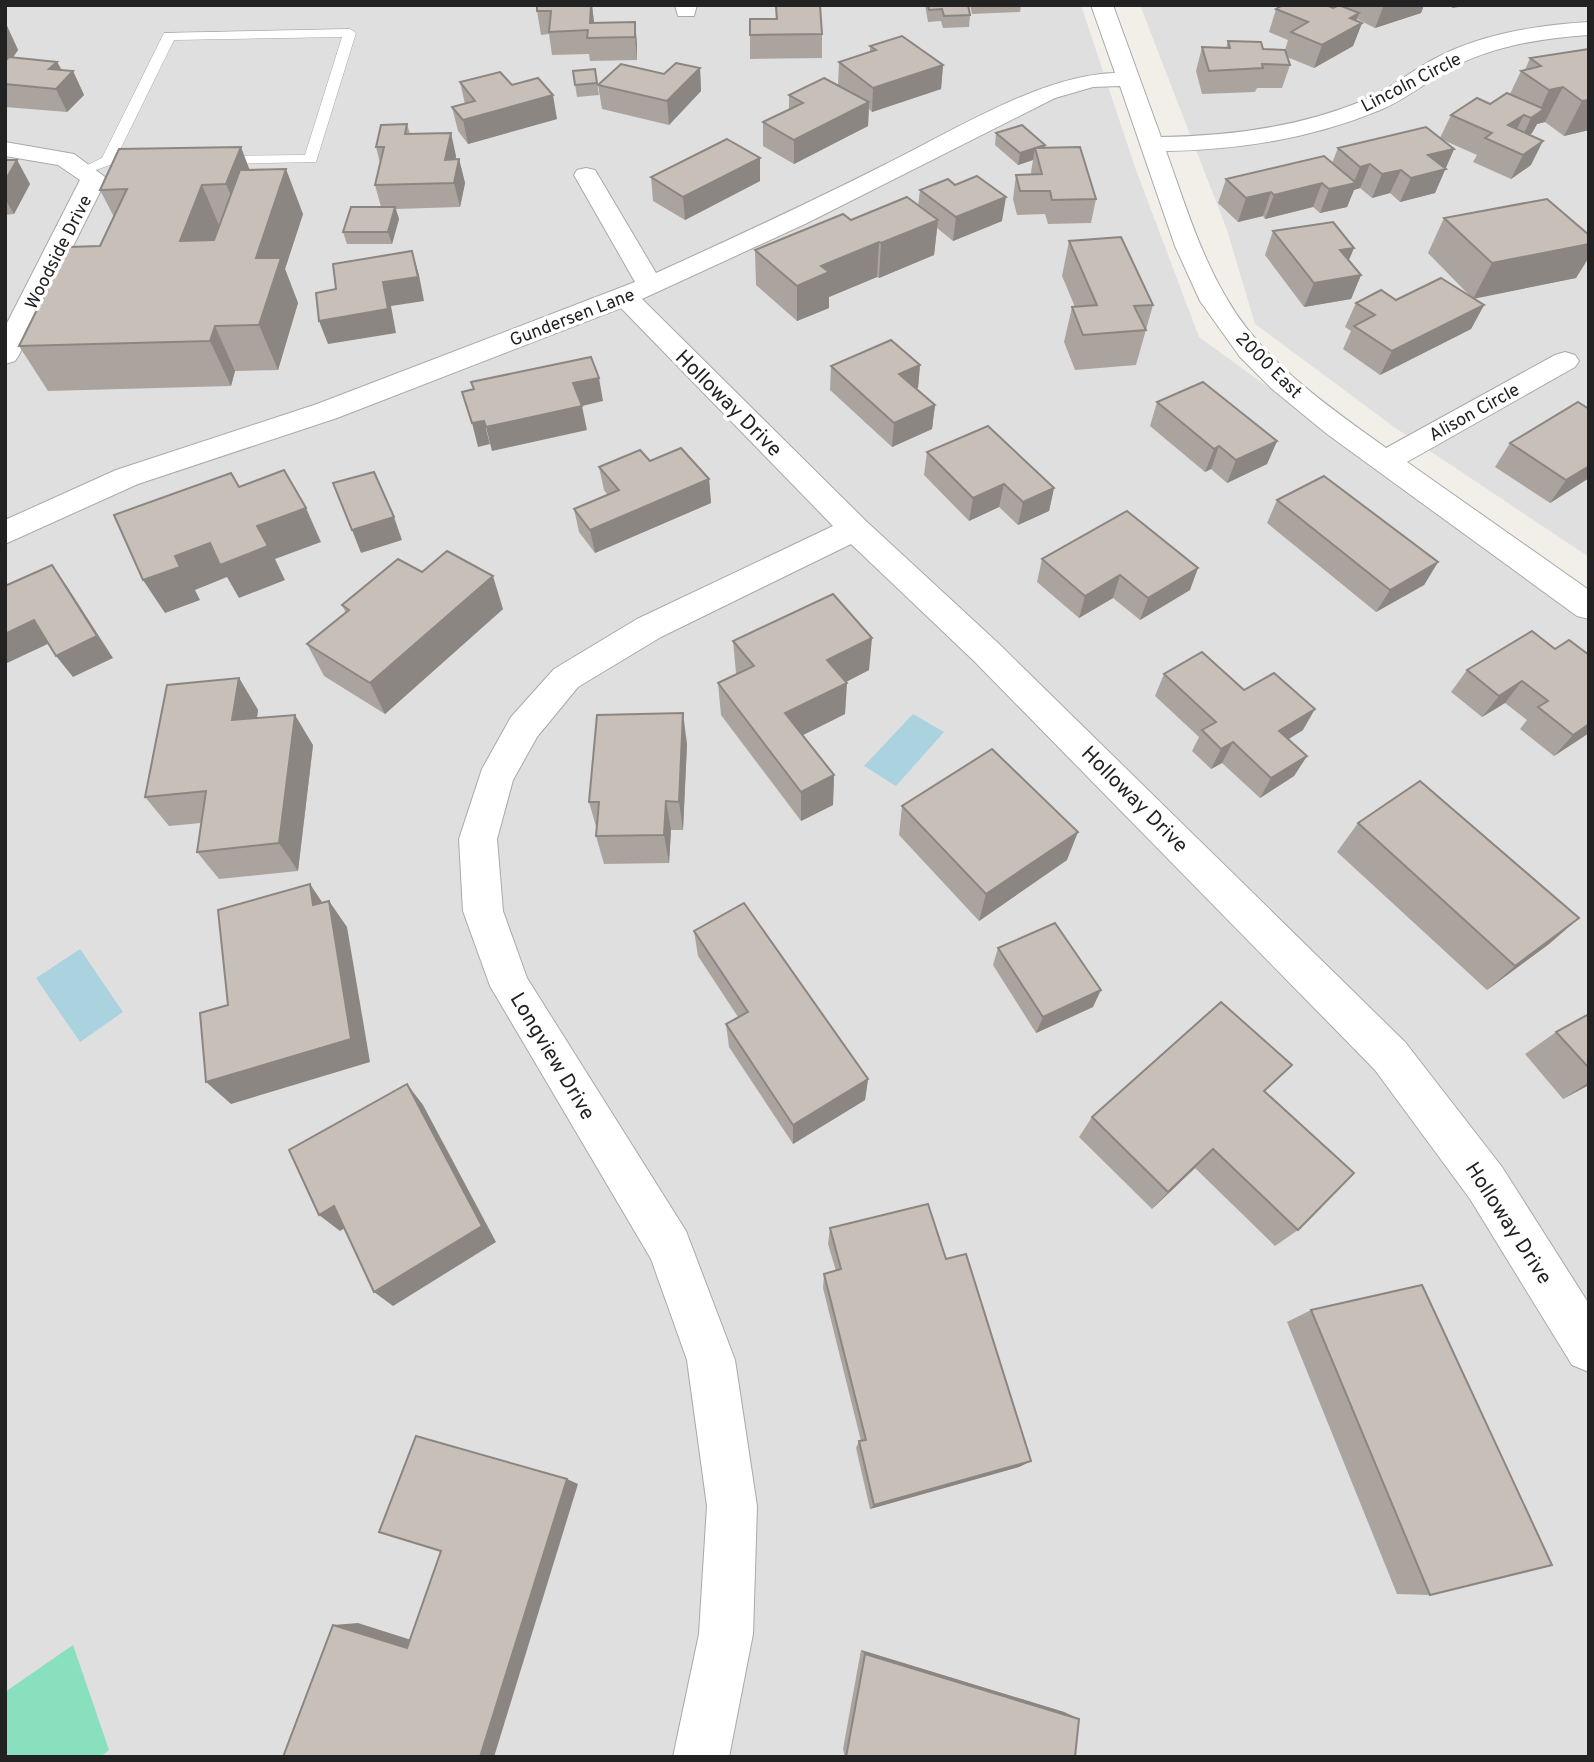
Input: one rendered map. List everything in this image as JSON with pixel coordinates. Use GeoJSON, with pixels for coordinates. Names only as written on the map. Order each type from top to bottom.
{"type":"FeatureCollection","features":[{"type":"Feature","properties":{"kind":"street","name":"2000 East"},"geometry":{"type":"LineString","coordinates":[[1101,5],[1188,246],[1226,320],[1250,351],[1282,383],[1384,462],[1589,607]]}},
{"type":"Feature","properties":{"kind":"street","name":"Lincoln Circle"},"geometry":{"type":"LineString","coordinates":[[1150,144],[1204,144],[1319,124],[1377,104],[1452,58],[1503,40],[1589,28]]}},
{"type":"Feature","properties":{"kind":"street","name":"Gundersen Lane"},"geometry":{"type":"LineString","coordinates":[[5,533],[127,477],[327,411],[638,292],[796,219],[1047,93],[1091,80],[1127,79]]}},
{"type":"Feature","properties":{"kind":"street"},"geometry":{"type":"LineString","coordinates":[[5,149],[65,159],[88,178]]}},
{"type":"Feature","properties":{"kind":"street","name":"Holloway Drive"},"geometry":{"type":"LineString","coordinates":[[586,174],[638,292],[855,530],[986,652],[1390,1056],[1486,1183],[1589,1348]]}},
{"type":"Feature","properties":{"kind":"street","name":"Woodside Drive"},"geometry":{"type":"LineString","coordinates":[[5,355],[88,178]]}},
{"type":"Feature","properties":{"kind":"street","name":"Alison Circle"},"geometry":{"type":"LineString","coordinates":[[1384,462],[1565,361]]}},
{"type":"Feature","properties":{"kind":"street","name":"Longview Drive"},"geometry":{"type":"LineString","coordinates":[[701,1757],[726,1634],[732,1506],[711,1360],[670,1247],[510,986],[483,911],[478,839],[495,779],[524,727],[566,678],[649,628],[855,530]]}},
{"type":"Feature","properties":{"kind":"lane"},"geometry":{"type":"LineString","coordinates":[[88,178],[114,161],[169,36],[350,33],[311,159],[198,160]]}},
{"type":"Feature","properties":{"kind":"shaded area"},"geometry":{"type":"Polygon","coordinates":[[[5,5],[1081,5],[1136,170],[1199,337],[1589,620],[1589,1757],[5,1757],[5,5]]]}},
{"type":"Feature","properties":{"kind":"shaded area"},"geometry":{"type":"Polygon","coordinates":[[[1140,5],[1589,5],[1589,557],[1394,427],[1255,324],[1227,230],[1140,5]]]}},
{"type":"Feature","properties":{"kind":"green space"},"geometry":{"type":"Polygon","coordinates":[[[73,1645],[109,1750],[100,1757],[5,1757],[5,1692],[73,1645]]]}},
{"type":"Feature","properties":{"kind":"water"},"geometry":{"type":"Polygon","coordinates":[[[913,714],[944,732],[896,786],[864,766],[913,714]]]}},
{"type":"Feature","properties":{"kind":"water"},"geometry":{"type":"Polygon","coordinates":[[[80,949],[123,1012],[80,1042],[36,978],[80,949]]]}},
{"type":"Feature","properties":{"kind":"building"},"geometry":{"type":"Polygon","coordinates":[[[537,5],[591,5],[590,23],[635,22],[635,37],[587,38],[588,30],[549,32],[551,11],[537,11],[537,5]]]}},
{"type":"Feature","properties":{"kind":"building"},"geometry":{"type":"Polygon","coordinates":[[[776,5],[820,5],[822,34],[750,35],[750,19],[777,19],[776,5]]]}},
{"type":"Feature","properties":{"kind":"building"},"geometry":{"type":"Polygon","coordinates":[[[928,5],[968,5],[970,15],[944,16],[942,9],[929,10],[928,5]]]}},
{"type":"Feature","properties":{"kind":"building"},"geometry":{"type":"Polygon","coordinates":[[[1283,5],[1326,5],[1333,8],[1339,5],[1359,13],[1350,18],[1362,23],[1322,45],[1291,32],[1308,22],[1276,9],[1283,5]]]}},
{"type":"Feature","properties":{"kind":"building"},"geometry":{"type":"Polygon","coordinates":[[[902,36],[943,65],[873,88],[839,62],[876,50],[870,46],[902,36]]]}},
{"type":"Feature","properties":{"kind":"building"},"geometry":{"type":"Polygon","coordinates":[[[1228,41],[1261,42],[1263,49],[1285,50],[1290,65],[1262,64],[1263,68],[1209,71],[1202,47],[1230,48],[1228,41]]]}},
{"type":"Feature","properties":{"kind":"building"},"geometry":{"type":"Polygon","coordinates":[[[1589,49],[1589,100],[1582,101],[1563,87],[1549,90],[1521,71],[1541,66],[1530,58],[1589,49]]]}},
{"type":"Feature","properties":{"kind":"building"},"geometry":{"type":"Polygon","coordinates":[[[9,57],[57,62],[49,69],[73,71],[56,89],[5,84],[5,61],[9,57]]]}},
{"type":"Feature","properties":{"kind":"building"},"geometry":{"type":"Polygon","coordinates":[[[676,63],[700,68],[667,101],[598,85],[621,64],[664,74],[676,63]]]}},
{"type":"Feature","properties":{"kind":"building"},"geometry":{"type":"Polygon","coordinates":[[[595,69],[597,83],[575,85],[573,71],[595,69]]]}},
{"type":"Feature","properties":{"kind":"building"},"geometry":{"type":"Polygon","coordinates":[[[500,72],[512,85],[538,78],[553,95],[463,120],[452,107],[475,101],[460,82],[500,72]]]}},
{"type":"Feature","properties":{"kind":"building"},"geometry":{"type":"Polygon","coordinates":[[[824,78],[869,102],[794,140],[763,122],[803,103],[789,95],[824,78]]]}},
{"type":"Feature","properties":{"kind":"building"},"geometry":{"type":"Polygon","coordinates":[[[1507,93],[1544,109],[1531,118],[1524,115],[1508,125],[1543,141],[1523,155],[1485,138],[1492,133],[1451,115],[1477,98],[1490,104],[1507,93]]]}},
{"type":"Feature","properties":{"kind":"building"},"geometry":{"type":"Polygon","coordinates":[[[407,124],[405,134],[451,133],[445,160],[459,159],[454,183],[375,185],[384,147],[376,147],[381,125],[407,124]]]}},
{"type":"Feature","properties":{"kind":"building"},"geometry":{"type":"Polygon","coordinates":[[[1022,125],[1045,145],[1020,153],[996,133],[1022,125]]]}},
{"type":"Feature","properties":{"kind":"building"},"geometry":{"type":"Polygon","coordinates":[[[1426,127],[1454,149],[1428,155],[1446,169],[1411,178],[1401,170],[1382,174],[1370,164],[1360,167],[1338,148],[1426,127]]]}},
{"type":"Feature","properties":{"kind":"building"},"geometry":{"type":"Polygon","coordinates":[[[727,139],[760,158],[683,197],[651,177],[727,139]]]}},
{"type":"Feature","properties":{"kind":"building"},"geometry":{"type":"Polygon","coordinates":[[[241,147],[226,184],[202,185],[180,241],[214,240],[240,170],[286,169],[256,258],[281,258],[259,325],[215,326],[210,341],[19,346],[68,247],[100,246],[127,189],[100,190],[119,149],[241,147]]]}},
{"type":"Feature","properties":{"kind":"building"},"geometry":{"type":"Polygon","coordinates":[[[1080,147],[1096,199],[1052,200],[1050,191],[1020,191],[1016,175],[1042,174],[1035,148],[1080,147]]]}},
{"type":"Feature","properties":{"kind":"building"},"geometry":{"type":"Polygon","coordinates":[[[1324,156],[1356,183],[1329,189],[1322,183],[1274,195],[1271,192],[1246,198],[1226,179],[1324,156]]]}},
{"type":"Feature","properties":{"kind":"building"},"geometry":{"type":"Polygon","coordinates":[[[5,160],[17,160],[5,181],[5,160]]]}},
{"type":"Feature","properties":{"kind":"building"},"geometry":{"type":"Polygon","coordinates":[[[977,176],[1006,197],[956,217],[920,190],[948,179],[955,185],[977,176]]]}},
{"type":"Feature","properties":{"kind":"building"},"geometry":{"type":"Polygon","coordinates":[[[907,197],[938,220],[821,266],[829,272],[797,286],[755,250],[843,214],[851,220],[907,197]]]}},
{"type":"Feature","properties":{"kind":"building"},"geometry":{"type":"Polygon","coordinates":[[[1547,199],[1589,235],[1589,244],[1492,263],[1444,218],[1547,199]]]}},
{"type":"Feature","properties":{"kind":"building"},"geometry":{"type":"Polygon","coordinates":[[[351,207],[395,207],[388,232],[343,232],[351,207]]]}},
{"type":"Feature","properties":{"kind":"building"},"geometry":{"type":"Polygon","coordinates":[[[1333,222],[1354,248],[1340,250],[1361,275],[1314,283],[1273,231],[1333,222]]]}},
{"type":"Feature","properties":{"kind":"building"},"geometry":{"type":"Polygon","coordinates":[[[1121,237],[1153,305],[1134,306],[1146,330],[1083,335],[1072,307],[1097,305],[1069,241],[1121,237]]]}},
{"type":"Feature","properties":{"kind":"building"},"geometry":{"type":"Polygon","coordinates":[[[412,251],[418,277],[383,282],[388,309],[319,321],[316,293],[336,289],[333,264],[412,251]]]}},
{"type":"Feature","properties":{"kind":"building"},"geometry":{"type":"Polygon","coordinates":[[[1441,278],[1484,305],[1392,351],[1354,326],[1375,315],[1356,303],[1381,290],[1396,300],[1441,278]]]}},
{"type":"Feature","properties":{"kind":"building"},"geometry":{"type":"Polygon","coordinates":[[[891,340],[920,365],[899,374],[935,405],[894,423],[831,366],[891,340]]]}},
{"type":"Feature","properties":{"kind":"building"},"geometry":{"type":"Polygon","coordinates":[[[591,357],[599,378],[573,383],[582,406],[486,427],[484,421],[472,423],[462,392],[474,389],[471,382],[591,357]]]}},
{"type":"Feature","properties":{"kind":"building"},"geometry":{"type":"Polygon","coordinates":[[[1203,382],[1277,441],[1236,460],[1219,446],[1214,449],[1157,402],[1203,382]]]}},
{"type":"Feature","properties":{"kind":"building"},"geometry":{"type":"Polygon","coordinates":[[[1578,402],[1589,409],[1589,466],[1566,480],[1510,443],[1578,402]]]}},
{"type":"Feature","properties":{"kind":"building"},"geometry":{"type":"Polygon","coordinates":[[[988,426],[1054,488],[1023,502],[1004,484],[973,498],[927,452],[988,426]]]}},
{"type":"Feature","properties":{"kind":"building"},"geometry":{"type":"Polygon","coordinates":[[[681,448],[709,479],[590,530],[574,509],[619,490],[599,467],[640,450],[650,461],[681,448]]]}},
{"type":"Feature","properties":{"kind":"building"},"geometry":{"type":"Polygon","coordinates":[[[284,470],[306,508],[257,526],[268,546],[220,565],[210,543],[175,556],[180,567],[143,580],[114,515],[231,473],[239,487],[284,470]]]}},
{"type":"Feature","properties":{"kind":"building"},"geometry":{"type":"Polygon","coordinates":[[[374,472],[394,517],[352,530],[333,483],[374,472]]]}},
{"type":"Feature","properties":{"kind":"building"},"geometry":{"type":"Polygon","coordinates":[[[1324,476],[1438,562],[1390,590],[1277,500],[1324,476]]]}},
{"type":"Feature","properties":{"kind":"building"},"geometry":{"type":"Polygon","coordinates":[[[1127,511],[1198,568],[1148,598],[1120,575],[1085,596],[1042,559],[1127,511]]]}},
{"type":"Feature","properties":{"kind":"building"},"geometry":{"type":"Polygon","coordinates":[[[447,551],[493,576],[370,683],[307,644],[349,610],[342,605],[398,559],[422,572],[447,551]]]}},
{"type":"Feature","properties":{"kind":"building"},"geometry":{"type":"Polygon","coordinates":[[[52,565],[97,636],[56,656],[34,620],[5,634],[5,586],[52,565]]]}},
{"type":"Feature","properties":{"kind":"building"},"geometry":{"type":"Polygon","coordinates":[[[833,594],[872,638],[827,660],[847,683],[785,713],[834,775],[801,792],[718,683],[754,666],[733,641],[833,594]]]}},
{"type":"Feature","properties":{"kind":"building"},"geometry":{"type":"Polygon","coordinates":[[[1532,631],[1555,649],[1569,640],[1589,655],[1589,724],[1573,735],[1538,707],[1548,701],[1522,681],[1499,696],[1467,670],[1532,631]]]}},
{"type":"Feature","properties":{"kind":"building"},"geometry":{"type":"Polygon","coordinates":[[[1202,652],[1244,690],[1274,673],[1315,709],[1279,731],[1307,756],[1271,778],[1233,742],[1221,749],[1202,730],[1216,722],[1164,674],[1202,652]]]}},
{"type":"Feature","properties":{"kind":"building"},"geometry":{"type":"Polygon","coordinates":[[[239,678],[232,720],[295,715],[279,843],[197,852],[206,791],[145,797],[167,685],[239,678]]]}},
{"type":"Feature","properties":{"kind":"building"},"geometry":{"type":"Polygon","coordinates":[[[683,713],[679,802],[666,801],[664,835],[596,836],[599,802],[589,802],[597,715],[683,713]]]}},
{"type":"Feature","properties":{"kind":"building"},"geometry":{"type":"Polygon","coordinates":[[[992,749],[1078,832],[986,894],[902,806],[992,749]]]}},
{"type":"Feature","properties":{"kind":"building"},"geometry":{"type":"Polygon","coordinates":[[[1420,781],[1579,918],[1515,966],[1358,823],[1420,781]]]}},
{"type":"Feature","properties":{"kind":"building"},"geometry":{"type":"Polygon","coordinates":[[[310,884],[313,905],[329,901],[351,1039],[206,1082],[200,1013],[228,1005],[218,910],[310,884]]]}},
{"type":"Feature","properties":{"kind":"building"},"geometry":{"type":"Polygon","coordinates":[[[744,903],[868,1079],[793,1125],[726,1024],[748,1012],[694,931],[744,903]]]}},
{"type":"Feature","properties":{"kind":"building"},"geometry":{"type":"Polygon","coordinates":[[[1055,923],[1101,990],[1043,1017],[998,948],[1055,923]]]}},
{"type":"Feature","properties":{"kind":"building"},"geometry":{"type":"Polygon","coordinates":[[[1221,1002],[1292,1065],[1264,1091],[1354,1173],[1298,1230],[1213,1149],[1168,1192],[1092,1117],[1221,1002]]]}},
{"type":"Feature","properties":{"kind":"building"},"geometry":{"type":"Polygon","coordinates":[[[1589,1014],[1589,1068],[1556,1032],[1589,1014]]]}},
{"type":"Feature","properties":{"kind":"building"},"geometry":{"type":"Polygon","coordinates":[[[407,1084],[482,1226],[374,1292],[334,1206],[319,1215],[289,1150],[407,1084]]]}},
{"type":"Feature","properties":{"kind":"building"},"geometry":{"type":"Polygon","coordinates":[[[928,1204],[946,1259],[966,1254],[1031,1461],[874,1505],[859,1441],[866,1440],[824,1274],[841,1269],[830,1228],[928,1204]]]}},
{"type":"Feature","properties":{"kind":"building"},"geometry":{"type":"Polygon","coordinates":[[[1422,1285],[1552,1565],[1430,1595],[1311,1310],[1422,1285]]]}},
{"type":"Feature","properties":{"kind":"building"},"geometry":{"type":"Polygon","coordinates":[[[416,1436],[567,1479],[480,1757],[283,1757],[333,1625],[407,1648],[441,1551],[379,1532],[416,1436]]]}},
{"type":"Feature","properties":{"kind":"building"},"geometry":{"type":"Polygon","coordinates":[[[865,1654],[1079,1719],[1075,1757],[846,1757],[865,1654]]]}}]}
